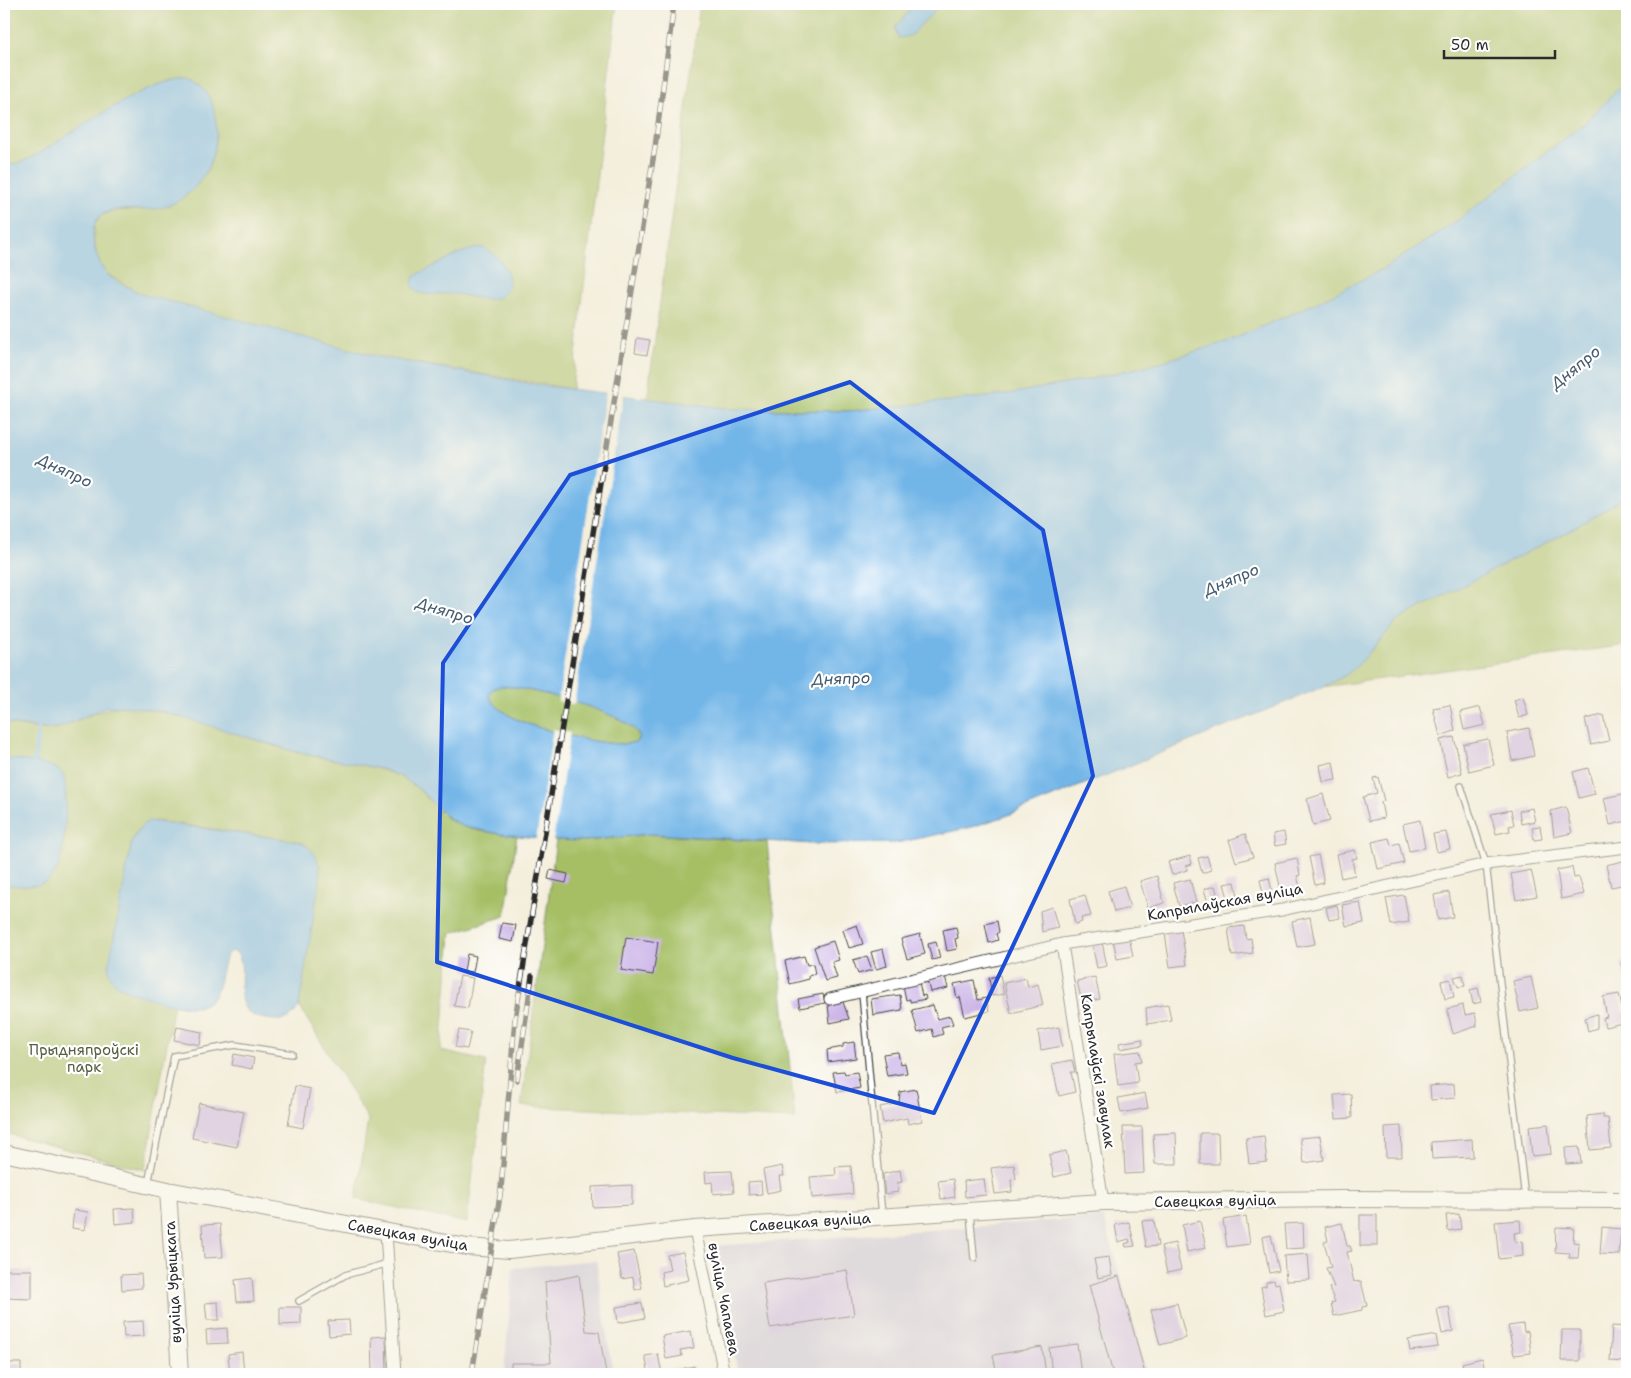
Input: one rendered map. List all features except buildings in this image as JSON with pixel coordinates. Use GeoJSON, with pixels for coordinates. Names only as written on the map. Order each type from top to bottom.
{"type":"FeatureCollection","features":[{"type":"Feature","properties":{"kind":"main road","name":"Савецкая вуліца"},"geometry":{"type":"LineString","coordinates":[[4,1153],[148,1186],[386,1232],[467,1247],[510,1250],[695,1229],[1103,1202],[1342,1199],[1627,1200]]}},
{"type":"Feature","properties":{"kind":"main road","name":"вуліца Урыцкага"},"geometry":{"type":"LineString","coordinates":[[168,1190],[180,1374]]}},
{"type":"Feature","properties":{"kind":"street","name":"Капрылаўская вуліца"},"geometry":{"type":"LineString","coordinates":[[830,999],[862,993],[1062,944],[1282,910],[1486,864],[1627,847]]}},
{"type":"Feature","properties":{"kind":"street","name":"Капрылаўскі завулак"},"geometry":{"type":"LineString","coordinates":[[1062,944],[1103,1202]]}},
{"type":"Feature","properties":{"kind":"street","name":"вуліца Чапаева"},"geometry":{"type":"LineString","coordinates":[[695,1229],[724,1374]]}},
{"type":"Feature","properties":{"kind":"street"},"geometry":{"type":"LineString","coordinates":[[386,1232],[395,1374]]}},
{"type":"Feature","properties":{"kind":"lane"},"geometry":{"type":"LineString","coordinates":[[1460,786],[1486,864],[1525,1200]]}},
{"type":"Feature","properties":{"kind":"lane"},"geometry":{"type":"LineString","coordinates":[[862,993],[882,1217]]}},
{"type":"Feature","properties":{"kind":"lane"},"geometry":{"type":"LineString","coordinates":[[148,1186],[174,1056],[235,1045],[292,1054]]}},
{"type":"Feature","properties":{"kind":"lane"},"geometry":{"type":"LineString","coordinates":[[970,1211],[974,1258]]}},
{"type":"Feature","properties":{"kind":"lane"},"geometry":{"type":"LineString","coordinates":[[299,1302],[345,1275],[389,1263]]}},
{"type":"Feature","properties":{"kind":"highlighted area"},"geometry":{"type":"Polygon","coordinates":[[[850,382],[1043,530],[1093,776],[934,1113],[733,1058],[437,962],[443,663],[570,475],[850,382]]]}},
{"type":"Feature","properties":{"kind":"shaded area"},"geometry":{"type":"Polygon","coordinates":[[[1104,1217],[1147,1374],[738,1374],[713,1246],[1104,1217]]]}},
{"type":"Feature","properties":{"kind":"shaded area"},"geometry":{"type":"Polygon","coordinates":[[[596,1260],[613,1374],[504,1374],[513,1268],[596,1260]]]}},
{"type":"Feature","properties":{"kind":"green space"},"geometry":{"type":"Polygon","coordinates":[[[4,4],[617,4],[572,389],[379,357],[141,294],[107,274],[98,260],[94,241],[94,225],[100,216],[112,211],[157,209],[207,172],[214,151],[216,128],[174,79],[143,91],[38,154],[20,163],[4,166],[4,4]]]}},
{"type":"Feature","properties":{"kind":"green space"},"geometry":{"type":"Polygon","coordinates":[[[700,4],[1627,4],[1627,80],[1586,122],[1458,220],[1385,268],[1314,304],[1229,341],[1154,364],[1082,381],[996,396],[849,411],[733,409],[647,399],[700,4]]]}},
{"type":"Feature","properties":{"kind":"green space"},"geometry":{"type":"Polygon","coordinates":[[[1627,496],[1627,645],[1323,687],[1346,675],[1372,650],[1395,623],[1414,611],[1574,528],[1627,496]]]}},
{"type":"Feature","properties":{"kind":"green space"},"geometry":{"type":"Polygon","coordinates":[[[503,686],[555,696],[599,710],[618,718],[632,727],[639,736],[637,741],[627,744],[613,744],[577,738],[526,723],[511,716],[493,702],[490,692],[503,686]]]}},
{"type":"Feature","properties":{"kind":"green space","name":"Прыдняпроўскі парк"},"geometry":{"type":"Polygon","coordinates":[[[123,706],[168,713],[299,753],[362,765],[387,772],[399,776],[413,785],[441,813],[455,823],[480,831],[517,835],[505,916],[451,933],[441,1051],[486,1061],[467,1223],[356,1199],[368,1119],[299,1006],[320,866],[305,843],[296,841],[158,821],[145,824],[134,836],[109,966],[113,981],[119,987],[174,1004],[145,1170],[4,1133],[4,723],[30,728],[56,728],[103,710],[123,706]]]}},
{"type":"Feature","properties":{"kind":"green space"},"geometry":{"type":"Polygon","coordinates":[[[650,834],[767,842],[795,1119],[521,1106],[556,840],[585,841],[650,834]]]}},
{"type":"Feature","properties":{"kind":"water"},"geometry":{"type":"Polygon","coordinates":[[[915,4],[941,4],[910,36],[898,38],[895,28],[915,4]]]}},
{"type":"Feature","properties":{"kind":"water","name":"Дняпро"},"geometry":{"type":"Polygon","coordinates":[[[189,78],[201,86],[212,103],[216,124],[216,139],[209,166],[193,189],[170,205],[150,210],[112,211],[100,216],[94,228],[94,246],[104,270],[115,280],[141,294],[379,357],[538,385],[733,409],[849,411],[996,396],[1082,381],[1154,364],[1229,341],[1314,304],[1385,268],[1458,220],[1586,122],[1627,80],[1627,496],[1574,528],[1414,611],[1395,623],[1360,663],[1346,675],[1323,687],[1006,816],[968,828],[896,843],[814,844],[650,834],[585,841],[500,834],[464,827],[448,818],[420,790],[402,777],[382,769],[297,752],[161,711],[123,706],[106,707],[59,728],[46,729],[4,723],[4,166],[20,163],[38,154],[111,108],[152,87],[189,78]],[[503,686],[494,689],[490,692],[490,697],[498,707],[516,719],[541,728],[597,742],[628,744],[637,741],[639,736],[632,727],[618,719],[578,703],[503,686]]]}},
{"type":"Feature","properties":{"kind":"water"},"geometry":{"type":"Polygon","coordinates":[[[480,247],[494,255],[505,268],[509,283],[507,290],[501,296],[484,299],[455,294],[424,294],[414,289],[412,281],[416,275],[460,253],[480,247]]]}},
{"type":"Feature","properties":{"kind":"water"},"geometry":{"type":"Polygon","coordinates":[[[4,759],[52,766],[62,773],[64,780],[66,804],[60,860],[58,868],[49,880],[39,885],[4,885],[4,759]]]}},
{"type":"Feature","properties":{"kind":"water"},"geometry":{"type":"Polygon","coordinates":[[[149,821],[296,841],[312,850],[317,859],[320,877],[299,1006],[291,1016],[278,1020],[259,1018],[248,1012],[243,1004],[241,994],[242,971],[240,961],[236,952],[231,951],[225,959],[214,997],[199,1007],[152,999],[129,991],[115,983],[109,971],[109,961],[132,841],[142,825],[149,821]]]}},
{"type":"Feature","properties":{"kind":"pier"},"geometry":{"type":"Polygon","coordinates":[[[606,391],[624,393],[574,705],[558,701],[606,391]]]}},
{"type":"Feature","properties":{"kind":"pier"},"geometry":{"type":"Polygon","coordinates":[[[553,729],[570,733],[553,842],[536,840],[553,729]]]}},
{"type":"Feature","properties":{"kind":"waterway"},"geometry":{"type":"LineString","coordinates":[[34,763],[39,722]]}},
{"type":"Feature","properties":{"kind":"railway"},"geometry":{"type":"LineString","coordinates":[[472,1374],[501,1189],[515,1019],[655,147],[674,4]]}},
{"type":"Feature","properties":{"kind":"railway"},"geometry":{"type":"LineString","coordinates":[[517,1080],[532,976]]}}]}
